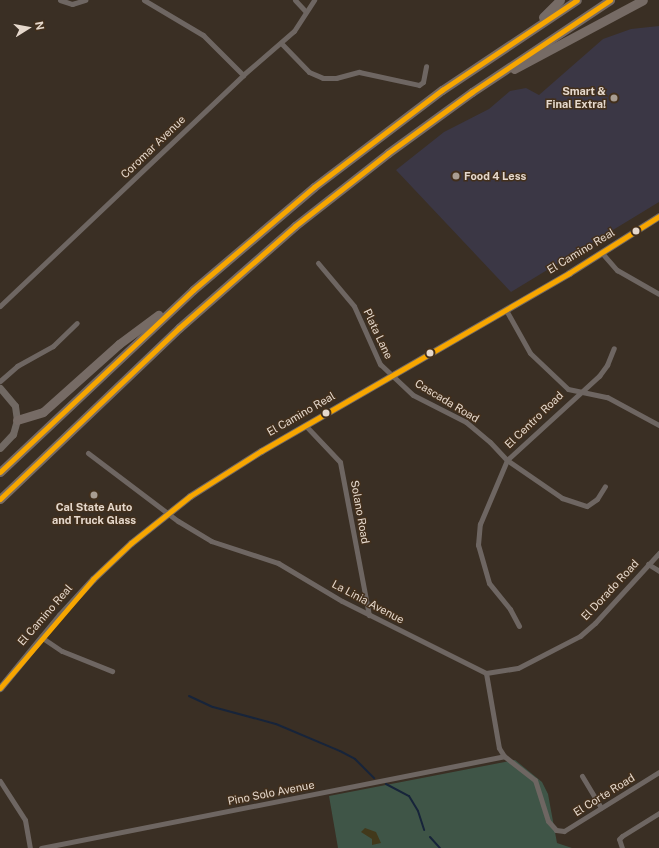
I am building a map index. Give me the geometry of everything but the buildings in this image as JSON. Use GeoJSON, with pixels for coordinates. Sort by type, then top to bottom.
{"type":"FeatureCollection","features":[{"type":"Feature","properties":{"kind":"highway"},"geometry":{"type":"LineString","coordinates":[[530,30],[560,0]]}},
{"type":"Feature","properties":{"kind":"highway"},"geometry":{"type":"LineString","coordinates":[[17,420],[43,412],[119,344],[193,290],[366,147],[530,30],[577,0]]}},
{"type":"Feature","properties":{"kind":"highway"},"geometry":{"type":"LineString","coordinates":[[0,499],[173,334],[266,251],[388,153],[472,92],[610,0]]}},
{"type":"Feature","properties":{"kind":"highway"},"geometry":{"type":"LineString","coordinates":[[472,92],[643,0]]}},
{"type":"Feature","properties":{"kind":"highway"},"geometry":{"type":"LineString","coordinates":[[0,472],[193,290]]}},
{"type":"Feature","properties":{"kind":"main road","name":"El Camino Real"},"geometry":{"type":"LineString","coordinates":[[0,688],[41,637],[103,569],[168,512],[225,473],[305,425],[506,310],[602,253],[659,216]]}},
{"type":"Feature","properties":{"kind":"main road"},"geometry":{"type":"LineString","coordinates":[[0,388],[15,406],[17,420],[13,434],[0,448]]}},
{"type":"Feature","properties":{"kind":"street"},"geometry":{"type":"LineString","coordinates":[[60,0],[72,4],[86,0]]}},
{"type":"Feature","properties":{"kind":"street"},"geometry":{"type":"LineString","coordinates":[[144,0],[171,18],[203,35],[243,75]]}},
{"type":"Feature","properties":{"kind":"street"},"geometry":{"type":"LineString","coordinates":[[295,0],[306,12]]}},
{"type":"Feature","properties":{"kind":"street","name":"Coromar Avenue"},"geometry":{"type":"LineString","coordinates":[[0,306],[243,75],[298,27],[314,0]]}},
{"type":"Feature","properties":{"kind":"street"},"geometry":{"type":"LineString","coordinates":[[281,43],[309,72],[323,78],[336,78],[359,72],[419,84],[423,82],[426,66]]}},
{"type":"Feature","properties":{"kind":"street"},"geometry":{"type":"LineString","coordinates":[[602,253],[617,270],[659,294]]}},
{"type":"Feature","properties":{"kind":"street","name":"Plata Lane"},"geometry":{"type":"LineString","coordinates":[[318,263],[354,306],[376,358],[391,376]]}},
{"type":"Feature","properties":{"kind":"street"},"geometry":{"type":"LineString","coordinates":[[506,310],[530,353],[568,389],[608,397],[659,425]]}},
{"type":"Feature","properties":{"kind":"street"},"geometry":{"type":"LineString","coordinates":[[0,381],[17,366],[53,346],[77,323]]}},
{"type":"Feature","properties":{"kind":"street","name":"El Centro Road"},"geometry":{"type":"LineString","coordinates":[[519,626],[510,609],[489,583],[477,538],[480,524],[507,460],[608,365],[614,348]]}},
{"type":"Feature","properties":{"kind":"street","name":"Cascada Road"},"geometry":{"type":"LineString","coordinates":[[391,376],[413,395],[466,422],[480,432],[507,460],[554,493],[579,506],[593,503],[605,486]]}},
{"type":"Feature","properties":{"kind":"street","name":"Solano Road"},"geometry":{"type":"LineString","coordinates":[[305,425],[340,462],[369,615]]}},
{"type":"Feature","properties":{"kind":"street","name":"La Linia Avenue"},"geometry":{"type":"LineString","coordinates":[[88,453],[168,512],[211,541],[278,563],[369,615],[486,673]]}},
{"type":"Feature","properties":{"kind":"street","name":"El Dorado Road"},"geometry":{"type":"LineString","coordinates":[[486,673],[495,674],[518,668],[580,636],[595,623],[659,553]]}},
{"type":"Feature","properties":{"kind":"street"},"geometry":{"type":"LineString","coordinates":[[648,564],[659,571]]}},
{"type":"Feature","properties":{"kind":"street"},"geometry":{"type":"LineString","coordinates":[[41,637],[62,651],[112,671]]}},
{"type":"Feature","properties":{"kind":"street"},"geometry":{"type":"LineString","coordinates":[[486,673],[496,739],[504,756]]}},
{"type":"Feature","properties":{"kind":"street","name":"El Corte Road"},"geometry":{"type":"LineString","coordinates":[[504,756],[535,780],[548,821],[559,831],[564,831],[659,772]]}},
{"type":"Feature","properties":{"kind":"street","name":"Pino Solo Avenue"},"geometry":{"type":"LineString","coordinates":[[41,848],[504,756]]}},
{"type":"Feature","properties":{"kind":"street"},"geometry":{"type":"LineString","coordinates":[[582,776],[601,808]]}},
{"type":"Feature","properties":{"kind":"street"},"geometry":{"type":"LineString","coordinates":[[0,781],[18,805],[25,820],[30,848]]}},
{"type":"Feature","properties":{"kind":"street"},"geometry":{"type":"LineString","coordinates":[[622,848],[619,839],[622,836],[659,813]]}},
{"type":"Feature","properties":{"kind":"shaded area"},"geometry":{"type":"Polygon","coordinates":[[[659,26],[659,202],[511,292],[396,170],[444,132],[489,109],[510,91],[526,88],[539,95],[603,39],[631,29],[659,26]]]}},
{"type":"Feature","properties":{"kind":"green space"},"geometry":{"type":"Polygon","coordinates":[[[515,760],[542,782],[548,794],[557,843],[572,848],[338,848],[329,796],[515,760]]]}},
{"type":"Feature","properties":{"kind":"sand"},"geometry":{"type":"Polygon","coordinates":[[[365,828],[376,832],[381,843],[372,845],[372,839],[361,832],[365,828]]]}},
{"type":"Feature","properties":{"kind":"waterway"},"geometry":{"type":"LineString","coordinates":[[189,696],[213,707],[276,724],[340,751],[355,759],[374,778]]}},
{"type":"Feature","properties":{"kind":"waterway"},"geometry":{"type":"LineString","coordinates":[[386,784],[409,796],[418,811],[424,830]]}},
{"type":"Feature","properties":{"kind":"waterway"},"geometry":{"type":"LineString","coordinates":[[430,837],[440,848]]}},
{"type":"Feature","properties":{"kind":"transit line"},"geometry":{"type":"LineString","coordinates":[[0,472],[193,290],[314,187],[442,90],[577,0]]}},
{"type":"Feature","properties":{"kind":"transit line"},"geometry":{"type":"LineString","coordinates":[[0,499],[179,328],[295,226],[388,153],[472,92],[610,0]]}},
{"type":"Feature","properties":{"kind":"transit line"},"geometry":{"type":"LineString","coordinates":[[0,688],[93,579],[131,543],[190,496],[261,451],[569,273],[659,216]]}},
{"type":"Feature","properties":{"kind":"place","name":"Smart & Final Extra!"},"geometry":{"type":"Point","coordinates":[614,98]}},
{"type":"Feature","properties":{"kind":"place","name":"Food 4 Less"},"geometry":{"type":"Point","coordinates":[456,176]}},
{"type":"Feature","properties":{"kind":"place","name":"Cal State Auto and Truck Glass"},"geometry":{"type":"Point","coordinates":[94,495]}}]}
